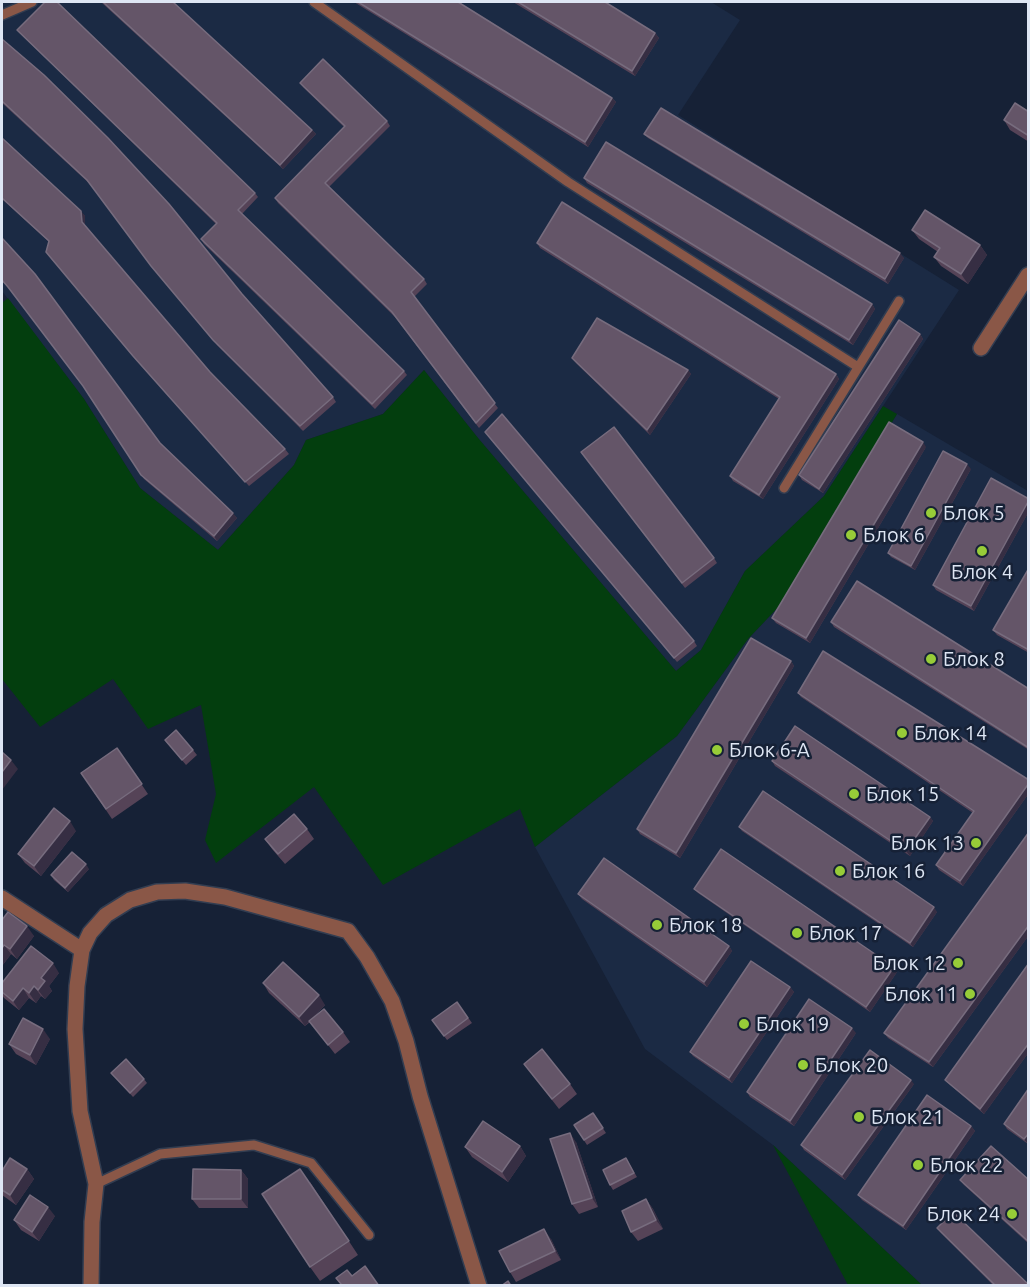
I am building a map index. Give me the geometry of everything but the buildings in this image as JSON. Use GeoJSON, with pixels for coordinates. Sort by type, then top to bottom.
{"type":"FeatureCollection","features":[{"type":"Feature","properties":{"kind":"street"},"geometry":{"type":"LineString","coordinates":[[981,348],[1029,274]]}},
{"type":"Feature","properties":{"kind":"street"},"geometry":{"type":"LineString","coordinates":[[91,1286],[92,1222],[96,1184],[80,1111],[77,1052],[77,986],[82,950],[90,933],[106,915],[130,900],[158,892],[185,891],[225,897],[348,931],[367,957],[392,1000],[479,1286]]}},
{"type":"Feature","properties":{"kind":"street"},"geometry":{"type":"LineString","coordinates":[[2,898],[82,950]]}},
{"type":"Feature","properties":{"kind":"lane"},"geometry":{"type":"LineString","coordinates":[[2,15],[32,2]]}},
{"type":"Feature","properties":{"kind":"lane"},"geometry":{"type":"LineString","coordinates":[[314,2],[568,182],[858,367]]}},
{"type":"Feature","properties":{"kind":"lane"},"geometry":{"type":"LineString","coordinates":[[784,488],[899,301]]}},
{"type":"Feature","properties":{"kind":"lane"},"geometry":{"type":"LineString","coordinates":[[96,1184],[160,1154],[254,1145],[311,1163],[369,1235]]}},
{"type":"Feature","properties":{"kind":"shaded area"},"geometry":{"type":"Polygon","coordinates":[[[2,2],[711,2],[740,20],[678,115],[959,290],[824,496],[745,571],[701,650],[676,671],[478,438],[424,370],[383,414],[306,440],[294,465],[218,550],[140,488],[84,399],[2,291],[2,2]]]}},
{"type":"Feature","properties":{"kind":"shaded area"},"geometry":{"type":"Polygon","coordinates":[[[897,414],[1028,491],[1028,1285],[922,1285],[773,1145],[645,1049],[535,847],[677,736],[748,639],[784,601],[897,414]]]}},
{"type":"Feature","properties":{"kind":"green space"},"geometry":{"type":"Polygon","coordinates":[[[8,298],[84,399],[140,488],[218,550],[294,465],[306,440],[383,414],[424,370],[478,438],[676,671],[701,650],[745,571],[824,496],[883,406],[897,414],[784,601],[748,639],[677,736],[535,847],[520,809],[383,885],[314,787],[216,863],[205,840],[216,794],[201,705],[148,729],[113,679],[40,727],[2,679],[2,303],[8,298]]]}},
{"type":"Feature","properties":{"kind":"green space"},"geometry":{"type":"Polygon","coordinates":[[[773,1145],[922,1285],[848,1285],[773,1145]]]}},
{"type":"Feature","properties":{"kind":"place","name":"Блок 5"},"geometry":{"type":"Point","coordinates":[931,513]}},
{"type":"Feature","properties":{"kind":"place","name":"Блок 6"},"geometry":{"type":"Point","coordinates":[851,535]}},
{"type":"Feature","properties":{"kind":"place","name":"Блок 4"},"geometry":{"type":"Point","coordinates":[982,551]}},
{"type":"Feature","properties":{"kind":"place","name":"Блок 8"},"geometry":{"type":"Point","coordinates":[931,659]}},
{"type":"Feature","properties":{"kind":"place","name":"Блок 14"},"geometry":{"type":"Point","coordinates":[902,733]}},
{"type":"Feature","properties":{"kind":"place","name":"Блок 6-А"},"geometry":{"type":"Point","coordinates":[717,750]}},
{"type":"Feature","properties":{"kind":"place","name":"Блок 15"},"geometry":{"type":"Point","coordinates":[854,794]}},
{"type":"Feature","properties":{"kind":"place","name":"Блок 13"},"geometry":{"type":"Point","coordinates":[976,843]}},
{"type":"Feature","properties":{"kind":"place","name":"Блок 16"},"geometry":{"type":"Point","coordinates":[840,871]}},
{"type":"Feature","properties":{"kind":"place","name":"Блок 18"},"geometry":{"type":"Point","coordinates":[657,925]}},
{"type":"Feature","properties":{"kind":"place","name":"Блок 17"},"geometry":{"type":"Point","coordinates":[797,933]}},
{"type":"Feature","properties":{"kind":"place","name":"Блок 12"},"geometry":{"type":"Point","coordinates":[958,963]}},
{"type":"Feature","properties":{"kind":"place","name":"Блок 11"},"geometry":{"type":"Point","coordinates":[970,994]}},
{"type":"Feature","properties":{"kind":"place","name":"Блок 19"},"geometry":{"type":"Point","coordinates":[744,1024]}},
{"type":"Feature","properties":{"kind":"place","name":"Блок 20"},"geometry":{"type":"Point","coordinates":[803,1065]}},
{"type":"Feature","properties":{"kind":"place","name":"Блок 21"},"geometry":{"type":"Point","coordinates":[859,1117]}},
{"type":"Feature","properties":{"kind":"place","name":"Блок 22"},"geometry":{"type":"Point","coordinates":[918,1165]}},
{"type":"Feature","properties":{"kind":"place","name":"Блок 24"},"geometry":{"type":"Point","coordinates":[1012,1214]}}]}
